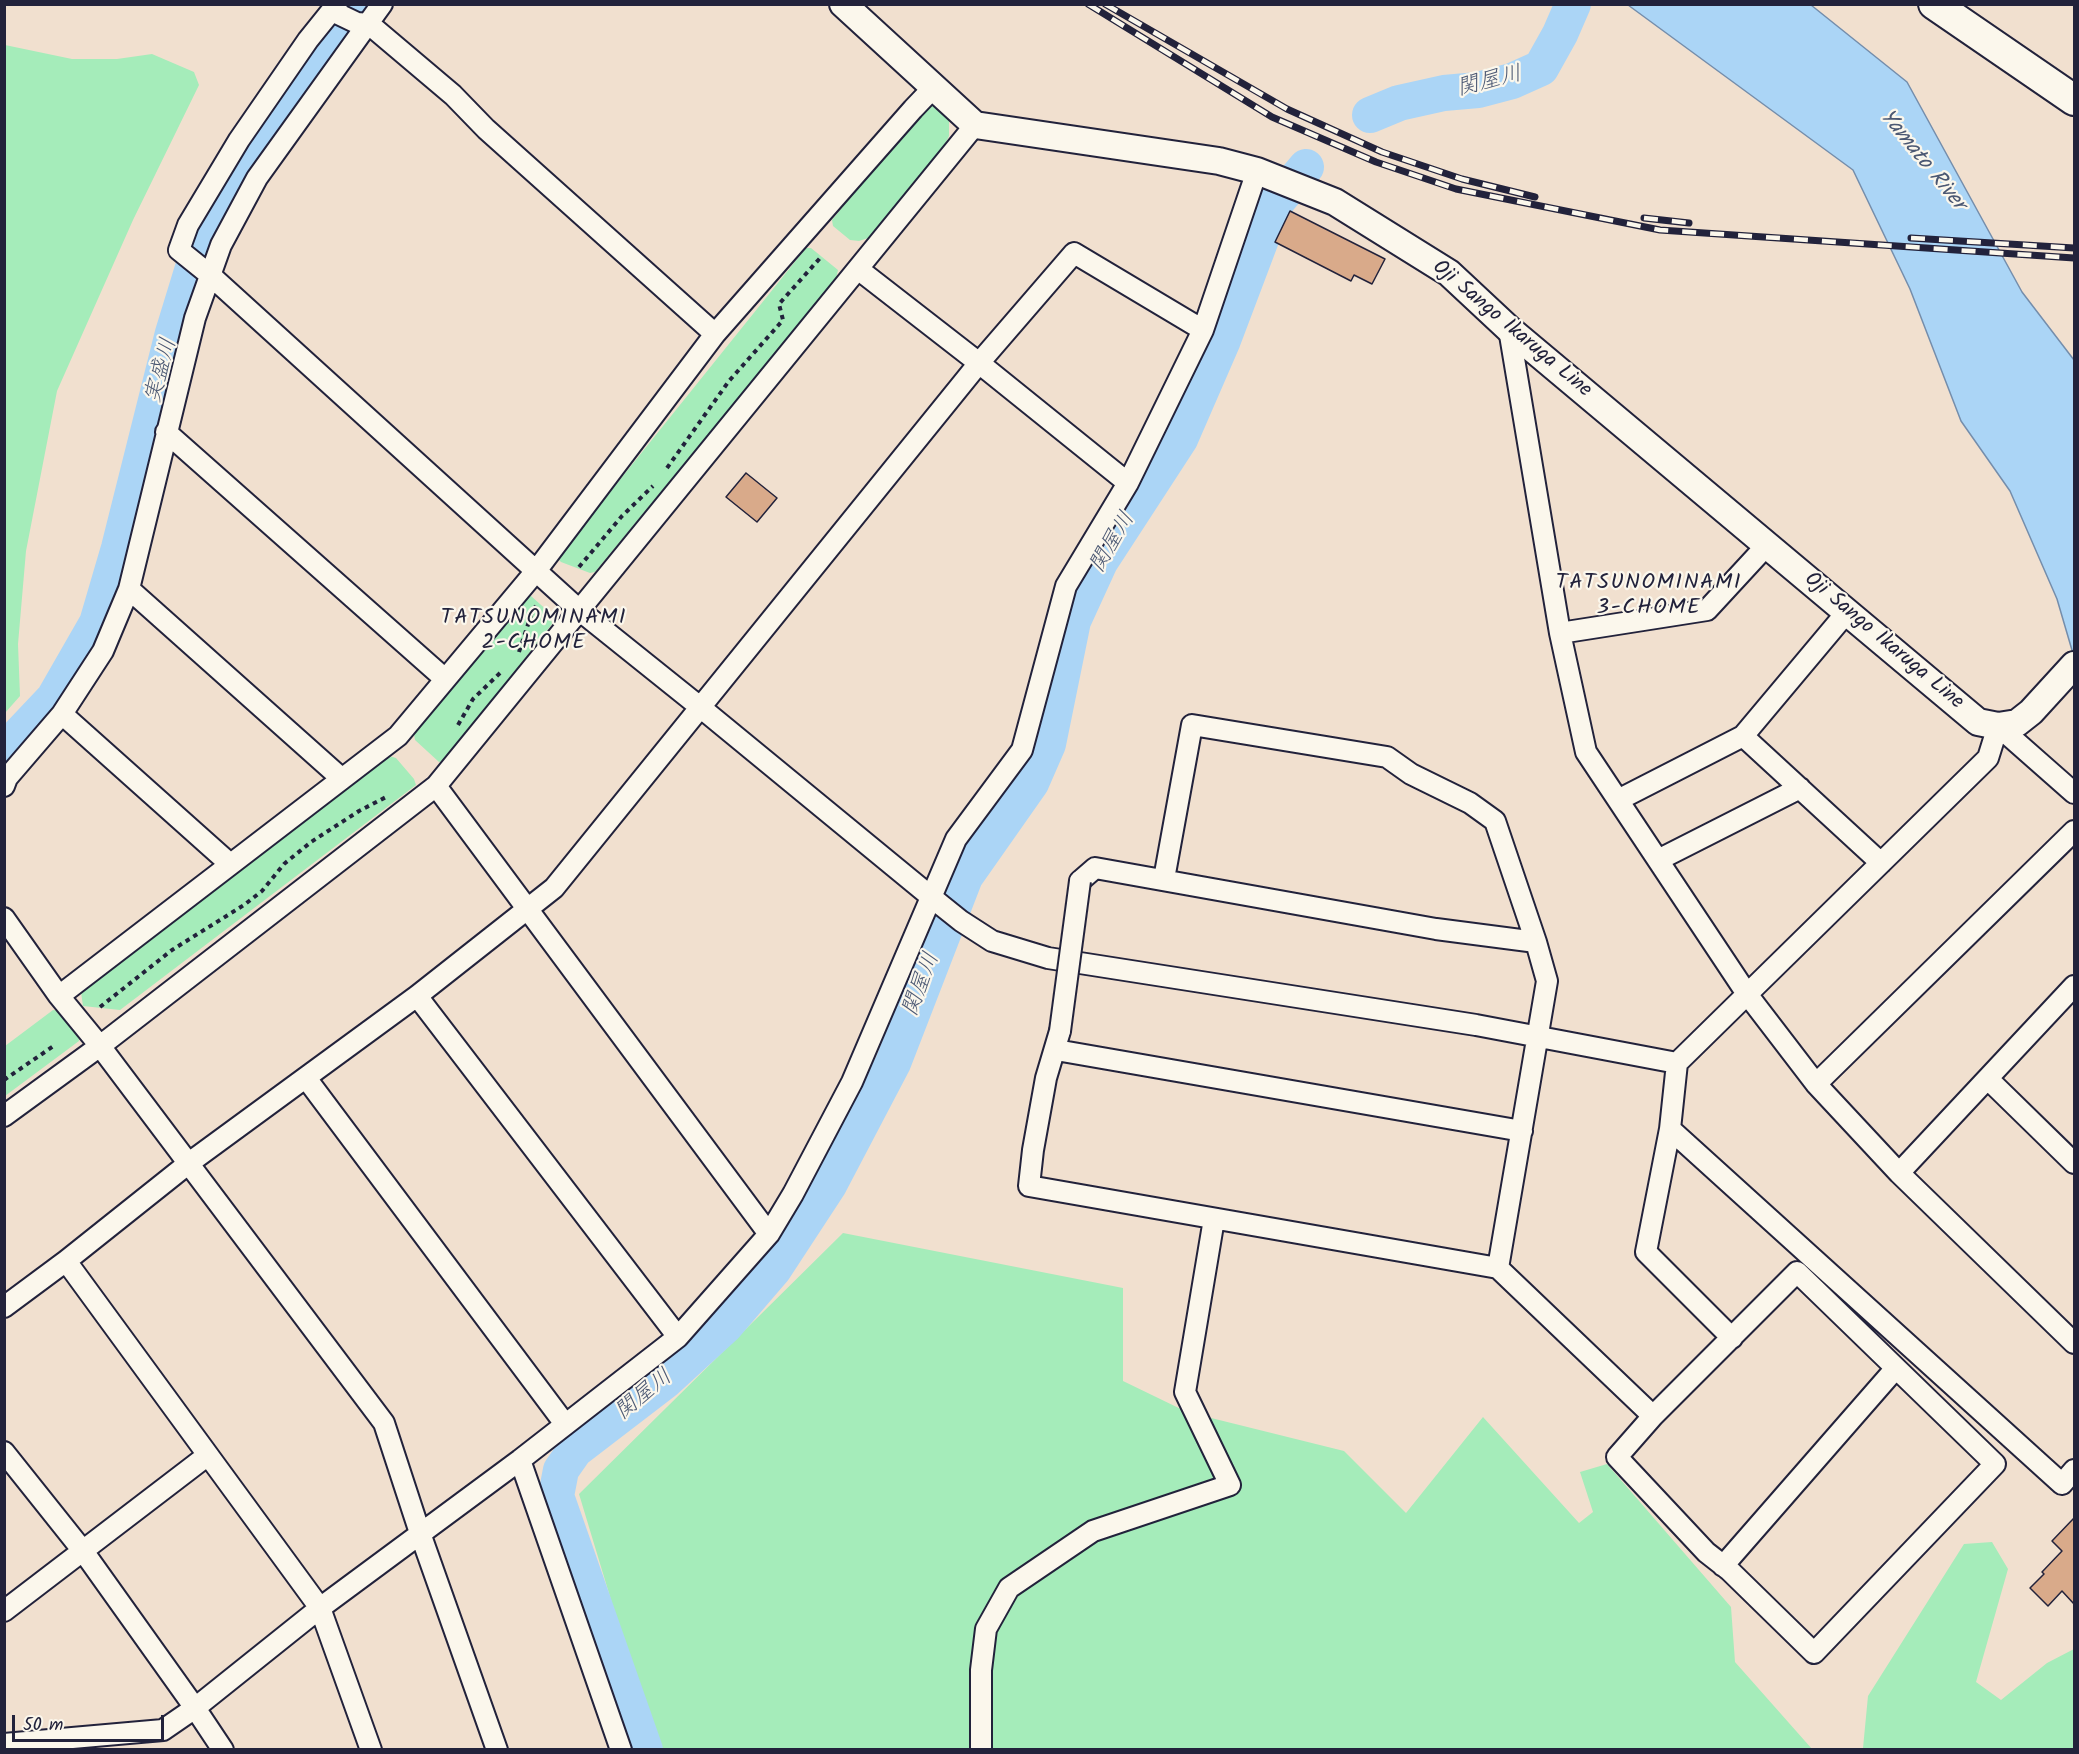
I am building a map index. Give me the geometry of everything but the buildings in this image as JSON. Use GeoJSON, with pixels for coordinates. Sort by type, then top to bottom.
{"type":"FeatureCollection","features":[{"type":"Feature","properties":{"kind":"highway"},"geometry":{"type":"LineString","coordinates":[[1934,4],[2074,100]]}},
{"type":"Feature","properties":{"kind":"main road"},"geometry":{"type":"LineString","coordinates":[[843,4],[975,125]]}},
{"type":"Feature","properties":{"kind":"main road","name":"Oji Sango Ikaruga Line"},"geometry":{"type":"LineString","coordinates":[[975,125],[1219,161],[1278,179],[1335,202],[1449,273],[1509,329],[1978,722],[1998,726]]}},
{"type":"Feature","properties":{"kind":"main road"},"geometry":{"type":"LineString","coordinates":[[1998,726],[2017,723],[2031,712],[2074,665]]}},
{"type":"Feature","properties":{"kind":"street"},"geometry":{"type":"LineString","coordinates":[[4,786],[7,778],[62,714],[103,651],[129,589],[205,272],[257,178],[363,23],[382,4]]}},
{"type":"Feature","properties":{"kind":"street"},"geometry":{"type":"LineString","coordinates":[[716,334],[486,129],[453,95],[363,23],[335,8],[308,40],[239,140],[188,225],[179,250],[579,610],[961,921],[992,941],[1048,958],[1537,1036],[1677,1063]]}},
{"type":"Feature","properties":{"kind":"street"},"geometry":{"type":"LineString","coordinates":[[59,996],[398,736],[536,571],[716,334],[934,87]]}},
{"type":"Feature","properties":{"kind":"street"},"geometry":{"type":"LineString","coordinates":[[4,1116],[100,1046],[436,786],[975,125]]}},
{"type":"Feature","properties":{"kind":"street"},"geometry":{"type":"LineString","coordinates":[[4,1744],[163,1730],[195,1708],[320,1608],[520,1461],[678,1337],[769,1234],[793,1194],[852,1082],[937,901],[956,839],[1022,750],[1066,586],[1128,483],[1278,179]]}},
{"type":"Feature","properties":{"kind":"street"},"geometry":{"type":"LineString","coordinates":[[4,1306],[66,1261],[189,1163],[417,996],[554,888],[980,363],[1074,253],[1203,330]]}},
{"type":"Feature","properties":{"kind":"street"},"geometry":{"type":"LineString","coordinates":[[858,268],[1128,483]]}},
{"type":"Feature","properties":{"kind":"street"},"geometry":{"type":"LineString","coordinates":[[1509,329],[1560,633],[1586,752],[1747,994],[1816,1084],[1899,1173],[2074,1343]]}},
{"type":"Feature","properties":{"kind":"street"},"geometry":{"type":"LineString","coordinates":[[166,432],[445,679]]}},
{"type":"Feature","properties":{"kind":"street"},"geometry":{"type":"LineString","coordinates":[[1560,633],[1707,610],[1767,545]]}},
{"type":"Feature","properties":{"kind":"street"},"geometry":{"type":"LineString","coordinates":[[129,589],[341,778]]}},
{"type":"Feature","properties":{"kind":"street"},"geometry":{"type":"LineString","coordinates":[[1618,800],[1743,736],[1847,612]]}},
{"type":"Feature","properties":{"kind":"street"},"geometry":{"type":"LineString","coordinates":[[62,714],[230,864]]}},
{"type":"Feature","properties":{"kind":"street"},"geometry":{"type":"LineString","coordinates":[[1164,879],[1192,725],[1387,757],[1411,774],[1470,803],[1495,821],[1547,981],[1498,1268]]}},
{"type":"Feature","properties":{"kind":"street"},"geometry":{"type":"LineString","coordinates":[[1731,1338],[1646,1252],[1670,1129],[1677,1063],[1988,758],[1998,726],[2074,792]]}},
{"type":"Feature","properties":{"kind":"street"},"geometry":{"type":"LineString","coordinates":[[1743,736],[1881,863]]}},
{"type":"Feature","properties":{"kind":"street"},"geometry":{"type":"LineString","coordinates":[[436,786],[769,1234]]}},
{"type":"Feature","properties":{"kind":"street"},"geometry":{"type":"LineString","coordinates":[[1658,860],[1800,788]]}},
{"type":"Feature","properties":{"kind":"street"},"geometry":{"type":"LineString","coordinates":[[1816,1084],[2074,831]]}},
{"type":"Feature","properties":{"kind":"street"},"geometry":{"type":"LineString","coordinates":[[1536,942],[1436,929],[1095,868],[1080,882],[1058,1040],[1046,1078],[1029,1186],[1498,1268],[1653,1416]]}},
{"type":"Feature","properties":{"kind":"street"},"geometry":{"type":"LineString","coordinates":[[4,918],[59,996],[100,1046],[384,1423],[420,1533],[497,1749]]}},
{"type":"Feature","properties":{"kind":"street"},"geometry":{"type":"LineString","coordinates":[[1899,1173],[2074,986]]}},
{"type":"Feature","properties":{"kind":"street"},"geometry":{"type":"LineString","coordinates":[[417,996],[678,1337]]}},
{"type":"Feature","properties":{"kind":"street"},"geometry":{"type":"LineString","coordinates":[[1058,1040],[1522,1131]]}},
{"type":"Feature","properties":{"kind":"street"},"geometry":{"type":"LineString","coordinates":[[306,1078],[565,1424]]}},
{"type":"Feature","properties":{"kind":"street"},"geometry":{"type":"LineString","coordinates":[[1988,1079],[2074,1162]]}},
{"type":"Feature","properties":{"kind":"street"},"geometry":{"type":"LineString","coordinates":[[1670,1129],[2062,1484],[2074,1470]]}},
{"type":"Feature","properties":{"kind":"street"},"geometry":{"type":"LineString","coordinates":[[981,1749],[981,1670],[986,1629],[1009,1588],[1093,1531],[1230,1485],[1185,1392],[1214,1219]]}},
{"type":"Feature","properties":{"kind":"street"},"geometry":{"type":"LineString","coordinates":[[66,1261],[320,1608],[371,1749]]}},
{"type":"Feature","properties":{"kind":"street"},"geometry":{"type":"LineString","coordinates":[[1797,1272],[1896,1368],[1995,1464],[1814,1653],[1724,1566],[1706,1552],[1617,1457],[1653,1416],[1797,1272]]}},
{"type":"Feature","properties":{"kind":"street"},"geometry":{"type":"LineString","coordinates":[[1724,1566],[1896,1368]]}},
{"type":"Feature","properties":{"kind":"street"},"geometry":{"type":"LineString","coordinates":[[4,1452],[82,1551],[223,1749]]}},
{"type":"Feature","properties":{"kind":"street"},"geometry":{"type":"LineString","coordinates":[[4,1611],[208,1455]]}},
{"type":"Feature","properties":{"kind":"street"},"geometry":{"type":"LineString","coordinates":[[520,1461],[621,1749]]}},
{"type":"Feature","properties":{"kind":"path"},"geometry":{"type":"LineString","coordinates":[[664,473],[729,381],[783,320],[779,304],[821,257]]}},
{"type":"Feature","properties":{"kind":"path"},"geometry":{"type":"LineString","coordinates":[[579,567],[622,516],[659,479]]}},
{"type":"Feature","properties":{"kind":"path"},"geometry":{"type":"LineString","coordinates":[[514,660],[537,604]]}},
{"type":"Feature","properties":{"kind":"path"},"geometry":{"type":"LineString","coordinates":[[454,734],[473,699],[502,672]]}},
{"type":"Feature","properties":{"kind":"path"},"geometry":{"type":"LineString","coordinates":[[100,1007],[172,950],[244,905],[262,891],[284,864],[311,842],[358,811],[391,794]]}},
{"type":"Feature","properties":{"kind":"path"},"geometry":{"type":"LineString","coordinates":[[4,1080],[55,1045]]}},
{"type":"Feature","properties":{"kind":"green space"},"geometry":{"type":"Polygon","coordinates":[[[5,45],[72,59],[117,59],[152,54],[194,72],[199,85],[133,220],[57,391],[26,551],[18,644],[20,696],[5,713],[5,45]]]}},
{"type":"Feature","properties":{"kind":"green space"},"geometry":{"type":"Polygon","coordinates":[[[930,99],[946,114],[949,120],[949,136],[944,146],[868,238],[859,241],[850,240],[833,226],[832,220],[930,99]]]}},
{"type":"Feature","properties":{"kind":"green space"},"geometry":{"type":"Polygon","coordinates":[[[806,248],[811,248],[838,270],[836,279],[595,572],[590,573],[561,562],[557,558],[806,248]]]}},
{"type":"Feature","properties":{"kind":"green space"},"geometry":{"type":"Polygon","coordinates":[[[531,596],[550,613],[552,624],[444,761],[439,762],[415,740],[414,734],[522,599],[531,596]]]}},
{"type":"Feature","properties":{"kind":"green space"},"geometry":{"type":"Polygon","coordinates":[[[389,756],[396,758],[414,779],[416,785],[120,1010],[83,1006],[81,992],[83,985],[389,756]]]}},
{"type":"Feature","properties":{"kind":"green space"},"geometry":{"type":"Polygon","coordinates":[[[53,1010],[61,1011],[78,1033],[79,1041],[5,1096],[5,1046],[53,1010]]]}},
{"type":"Feature","properties":{"kind":"green space"},"geometry":{"type":"Polygon","coordinates":[[[843,1233],[1123,1288],[1123,1381],[1187,1412],[1344,1451],[1406,1513],[1483,1417],[1579,1523],[1593,1512],[1580,1472],[1607,1464],[1731,1607],[1735,1662],[1812,1749],[656,1749],[579,1494],[843,1233]]]}},
{"type":"Feature","properties":{"kind":"green space"},"geometry":{"type":"Polygon","coordinates":[[[1992,1542],[2008,1569],[1976,1682],[2001,1700],[2047,1663],[2074,1649],[2074,1749],[1861,1749],[1863,1748],[1868,1696],[1964,1544],[1992,1542]]]}},
{"type":"Feature","properties":{"kind":"water","name":"Yamato River"},"geometry":{"type":"Polygon","coordinates":[[[1628,5],[1811,5],[1907,82],[2022,292],[2074,360],[2074,657],[2057,599],[2010,491],[1961,421],[1910,289],[1853,170],[1628,5]]]}},
{"type":"Feature","properties":{"kind":"waterway","name":"実盛川"},"geometry":{"type":"LineString","coordinates":[[4,751],[54,698],[97,623],[119,548],[173,333],[200,245],[282,113],[358,4]]}},
{"type":"Feature","properties":{"kind":"waterway","name":"関屋川"},"geometry":{"type":"LineString","coordinates":[[1370,115],[1399,103],[1444,93],[1478,90],[1512,81],[1541,68],[1573,4]]}},
{"type":"Feature","properties":{"kind":"waterway","name":"関屋川"},"geometry":{"type":"LineString","coordinates":[[645,1750],[556,1496],[561,1470],[575,1450],[665,1381],[725,1326],[774,1269],[829,1185],[893,1063],[965,877],[1031,783],[1048,744],[1073,621],[1100,562],[1180,439],[1223,340],[1274,205],[1306,167]]}},
{"type":"Feature","properties":{"kind":"railway"},"geometry":{"type":"LineString","coordinates":[[1088,4],[1272,117],[1376,162],[1456,189],[1660,230],[2074,258]]}},
{"type":"Feature","properties":{"kind":"railway"},"geometry":{"type":"LineString","coordinates":[[1105,4],[1287,109],[1382,152],[1462,179],[1535,197]]}},
{"type":"Feature","properties":{"kind":"railway"},"geometry":{"type":"LineString","coordinates":[[1644,218],[1689,223]]}},
{"type":"Feature","properties":{"kind":"railway"},"geometry":{"type":"LineString","coordinates":[[1911,238],[2074,248]]}},
{"type":"Feature","properties":{"kind":"district","name":"TATSUNOMINAMI 3-CHOME"},"geometry":{"type":"Point","coordinates":[1649,596]}},
{"type":"Feature","properties":{"kind":"district","name":"TATSUNOMINAMI 2-CHOME"},"geometry":{"type":"Point","coordinates":[534,632]}}]}
